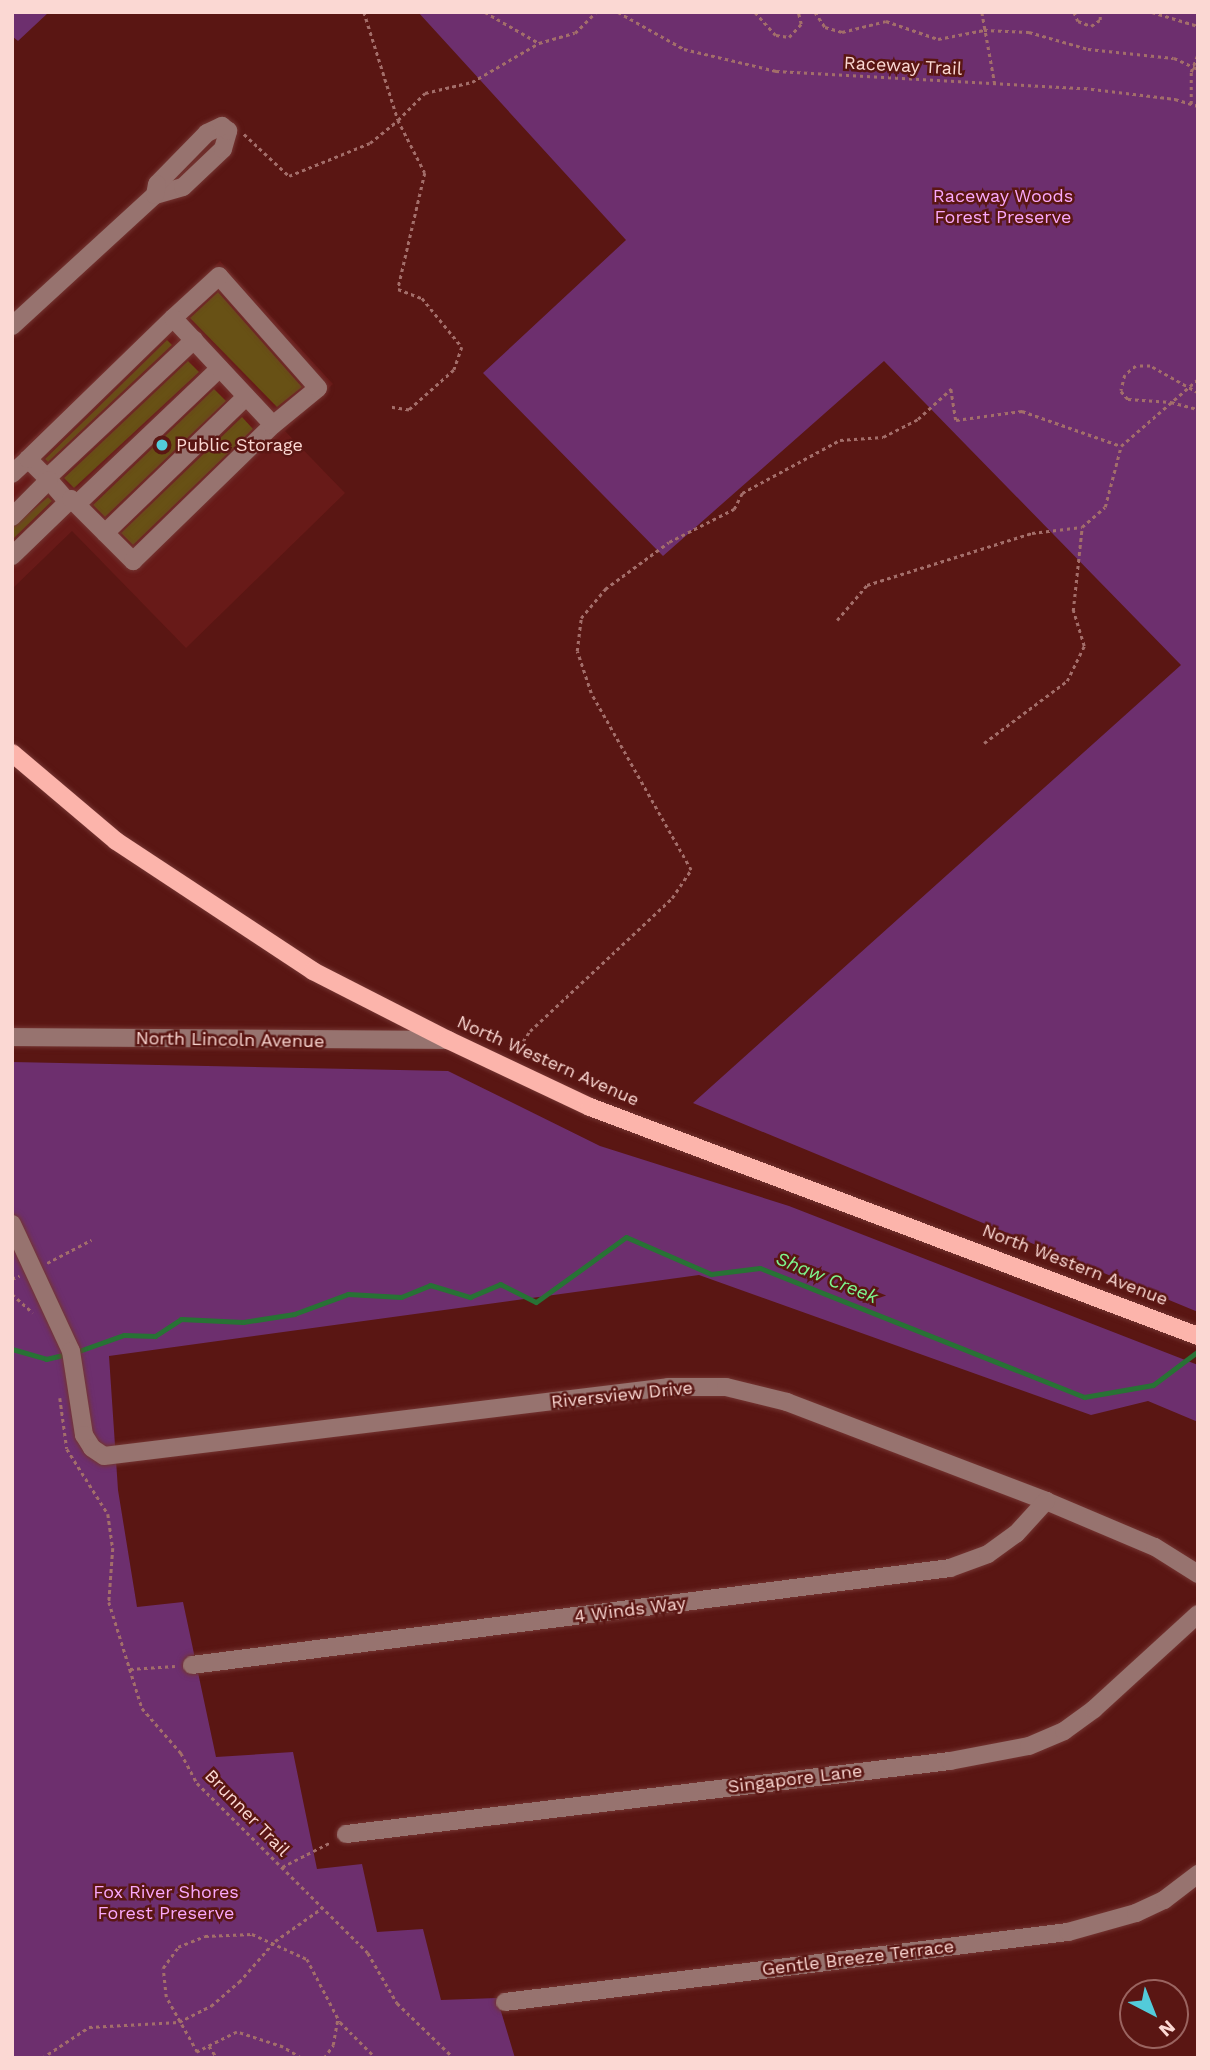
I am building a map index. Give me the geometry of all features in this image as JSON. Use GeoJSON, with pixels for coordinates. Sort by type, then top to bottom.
{"type":"FeatureCollection","features":[{"type":"Feature","properties":{"kind":"main road","name":"North Western Avenue"},"geometry":{"type":"LineString","coordinates":[[12,753],[116,841],[313,971],[448,1040],[590,1107],[1198,1336]]}},
{"type":"Feature","properties":{"kind":"street"},"geometry":{"type":"LineString","coordinates":[[12,326],[155,195],[157,184],[207,133],[222,126],[228,140]]}},
{"type":"Feature","properties":{"kind":"street"},"geometry":{"type":"LineString","coordinates":[[12,474],[219,276],[318,388],[280,424],[272,425],[132,561],[29,459]]}},
{"type":"Feature","properties":{"kind":"street"},"geometry":{"type":"LineString","coordinates":[[173,318],[272,425]]}},
{"type":"Feature","properties":{"kind":"street"},"geometry":{"type":"LineString","coordinates":[[12,517],[48,479],[194,340]]}},
{"type":"Feature","properties":{"kind":"street"},"geometry":{"type":"LineString","coordinates":[[12,556],[220,368]]}},
{"type":"Feature","properties":{"kind":"street"},"geometry":{"type":"LineString","coordinates":[[105,533],[246,397]]}},
{"type":"Feature","properties":{"kind":"street","name":"North Lincoln Avenue"},"geometry":{"type":"LineString","coordinates":[[12,1037],[448,1040]]}},
{"type":"Feature","properties":{"kind":"street"},"geometry":{"type":"LineString","coordinates":[[12,1224],[34,1269]]}},
{"type":"Feature","properties":{"kind":"street","name":"Riversview Drive"},"geometry":{"type":"LineString","coordinates":[[34,1269],[67,1339],[75,1366],[84,1434],[98,1453],[111,1457],[668,1387],[726,1387],[786,1402],[1046,1502],[1155,1547],[1198,1574]]}},
{"type":"Feature","properties":{"kind":"street","name":"4 Winds Way"},"geometry":{"type":"LineString","coordinates":[[192,1665],[950,1568],[988,1554],[1016,1534],[1046,1502]]}},
{"type":"Feature","properties":{"kind":"street","name":"Singapore Lane"},"geometry":{"type":"LineString","coordinates":[[346,1834],[937,1762],[1030,1746],[1064,1731],[1094,1709],[1198,1614]]}},
{"type":"Feature","properties":{"kind":"street","name":"Gentle Breeze Terrace"},"geometry":{"type":"LineString","coordinates":[[505,2002],[1068,1932],[1136,1913],[1164,1900],[1198,1874]]}},
{"type":"Feature","properties":{"kind":"path"},"geometry":{"type":"LineString","coordinates":[[365,12],[398,120],[425,173],[398,289],[422,298],[461,347],[454,370],[409,410],[391,407]]}},
{"type":"Feature","properties":{"kind":"path"},"geometry":{"type":"LineString","coordinates":[[485,12],[539,43]]}},
{"type":"Feature","properties":{"kind":"path"},"geometry":{"type":"LineString","coordinates":[[228,140],[247,133],[289,176],[370,143],[425,93],[472,82],[539,43],[575,33],[596,12]]}},
{"type":"Feature","properties":{"kind":"path","name":"Raceway Trail"},"geometry":{"type":"LineString","coordinates":[[618,12],[684,49],[776,71],[1084,88],[1198,106]]}},
{"type":"Feature","properties":{"kind":"path"},"geometry":{"type":"LineString","coordinates":[[755,12],[776,35],[789,37],[801,24],[798,12]]}},
{"type":"Feature","properties":{"kind":"path"},"geometry":{"type":"LineString","coordinates":[[815,12],[825,27],[842,32],[886,20],[938,39],[984,30],[1029,32],[1088,49],[1174,58],[1198,69]]}},
{"type":"Feature","properties":{"kind":"path"},"geometry":{"type":"LineString","coordinates":[[840,12],[854,12]]}},
{"type":"Feature","properties":{"kind":"path"},"geometry":{"type":"LineString","coordinates":[[982,12],[995,84]]}},
{"type":"Feature","properties":{"kind":"path"},"geometry":{"type":"LineString","coordinates":[[1074,12],[1085,26],[1096,24],[1101,12]]}},
{"type":"Feature","properties":{"kind":"path"},"geometry":{"type":"LineString","coordinates":[[1152,12],[1198,26]]}},
{"type":"Feature","properties":{"kind":"path"},"geometry":{"type":"LineString","coordinates":[[1191,104],[1193,66],[1198,54]]}},
{"type":"Feature","properties":{"kind":"path"},"geometry":{"type":"LineString","coordinates":[[1198,393],[1150,366],[1136,366],[1125,375],[1121,391],[1128,400],[1171,402],[1198,409]]}},
{"type":"Feature","properties":{"kind":"path"},"geometry":{"type":"LineString","coordinates":[[837,620],[867,585],[1032,533],[1082,527],[1105,507],[1121,446],[1198,379]]}},
{"type":"Feature","properties":{"kind":"path"},"geometry":{"type":"LineString","coordinates":[[513,1055],[530,1031],[673,898],[691,870],[591,693],[577,651],[581,618],[605,589],[669,541],[734,509],[742,493],[840,440],[883,437],[918,419],[951,389],[956,420],[1022,411],[1121,446]]}},
{"type":"Feature","properties":{"kind":"path"},"geometry":{"type":"LineString","coordinates":[[984,743],[1067,681],[1084,646],[1073,611],[1082,527]]}},
{"type":"Feature","properties":{"kind":"path"},"geometry":{"type":"LineString","coordinates":[[34,1269],[91,1240]]}},
{"type":"Feature","properties":{"kind":"path"},"geometry":{"type":"LineString","coordinates":[[12,1294],[36,1317]]}},
{"type":"Feature","properties":{"kind":"path","name":"Brunner Trail"},"geometry":{"type":"LineString","coordinates":[[78,1464],[108,1514],[113,1548],[109,1602],[142,1708],[181,1753],[197,1783],[368,1954],[397,2003],[454,2058]]}},
{"type":"Feature","properties":{"kind":"path"},"geometry":{"type":"LineString","coordinates":[[130,1669],[192,1665]]}},
{"type":"Feature","properties":{"kind":"path"},"geometry":{"type":"LineString","coordinates":[[282,1867],[346,1834]]}},
{"type":"Feature","properties":{"kind":"path"},"geometry":{"type":"LineString","coordinates":[[42,2058],[89,2027],[182,2020],[211,2006],[239,1982],[275,1941],[322,1908]]}},
{"type":"Feature","properties":{"kind":"path"},"geometry":{"type":"LineString","coordinates":[[196,2058],[197,2052],[182,2020],[166,1997],[163,1969],[178,1947],[205,1936],[252,1934],[275,1941],[307,1959],[338,2018],[376,2058]]}},
{"type":"Feature","properties":{"kind":"path"},"geometry":{"type":"LineString","coordinates":[[324,2058],[334,2045],[338,2018]]}},
{"type":"Feature","properties":{"kind":"path"},"geometry":{"type":"LineString","coordinates":[[197,2052],[237,2032],[283,2046],[302,2058]]}},
{"type":"Feature","properties":{"kind":"path"},"geometry":{"type":"LineString","coordinates":[[209,2046],[217,2058]]}},
{"type":"Feature","properties":{"kind":"shaded area","name":"Public Storage"},"geometry":{"type":"Polygon","coordinates":[[[220,261],[333,384],[285,431],[345,493],[186,648],[72,531],[12,589],[12,458],[220,261]]]}},
{"type":"Feature","properties":{"kind":"green space"},"geometry":{"type":"Polygon","coordinates":[[[12,12],[49,12],[18,41],[12,36],[12,12]]]}},
{"type":"Feature","properties":{"kind":"green space","name":"Raceway Woods Forest Preserve"},"geometry":{"type":"Polygon","coordinates":[[[418,12],[1198,12],[1198,1312],[693,1103],[1181,665],[884,361],[663,556],[483,373],[626,240],[418,12]]]}},
{"type":"Feature","properties":{"kind":"green space","name":"Fox River Shores Forest Preserve"},"geometry":{"type":"Polygon","coordinates":[[[12,1062],[448,1071],[600,1146],[789,1206],[1198,1365],[1198,1422],[1148,1401],[1091,1415],[699,1275],[109,1356],[118,1490],[137,1607],[183,1602],[216,1757],[293,1752],[317,1869],[362,1864],[377,1932],[423,1929],[441,2000],[497,1998],[515,2058],[12,2058],[12,1062]]]}},
{"type":"Feature","properties":{"kind":"building"},"geometry":{"type":"Polygon","coordinates":[[[218,292],[302,387],[277,407],[190,318],[218,292]]]}},
{"type":"Feature","properties":{"kind":"building"},"geometry":{"type":"Polygon","coordinates":[[[167,340],[172,345],[48,462],[45,459],[167,340]]]}},
{"type":"Feature","properties":{"kind":"building"},"geometry":{"type":"Polygon","coordinates":[[[188,361],[199,372],[74,488],[64,478],[188,361]]]}},
{"type":"Feature","properties":{"kind":"building"},"geometry":{"type":"Polygon","coordinates":[[[214,389],[226,401],[105,517],[93,505],[214,389]]]}},
{"type":"Feature","properties":{"kind":"building"},"geometry":{"type":"Polygon","coordinates":[[[242,417],[253,429],[133,545],[121,533],[242,417]]]}},
{"type":"Feature","properties":{"kind":"building"},"geometry":{"type":"Polygon","coordinates":[[[48,497],[52,501],[12,540],[12,528],[48,497]]]}},
{"type":"Feature","properties":{"kind":"waterway","name":"Shaw Creek"},"geometry":{"type":"LineString","coordinates":[[76,1352],[124,1335],[155,1336],[181,1319],[243,1322],[294,1314],[348,1294],[401,1297],[430,1285],[470,1297],[500,1284],[536,1302],[626,1237],[711,1274],[760,1268],[1084,1397],[1153,1385],[1197,1352]]}},
{"type":"Feature","properties":{"kind":"waterway","name":"Shaw Creek"},"geometry":{"type":"LineString","coordinates":[[12,1349],[46,1359],[67,1354]]}},
{"type":"Feature","properties":{"kind":"place","name":"Public Storage"},"geometry":{"type":"Point","coordinates":[162,445]}}]}
